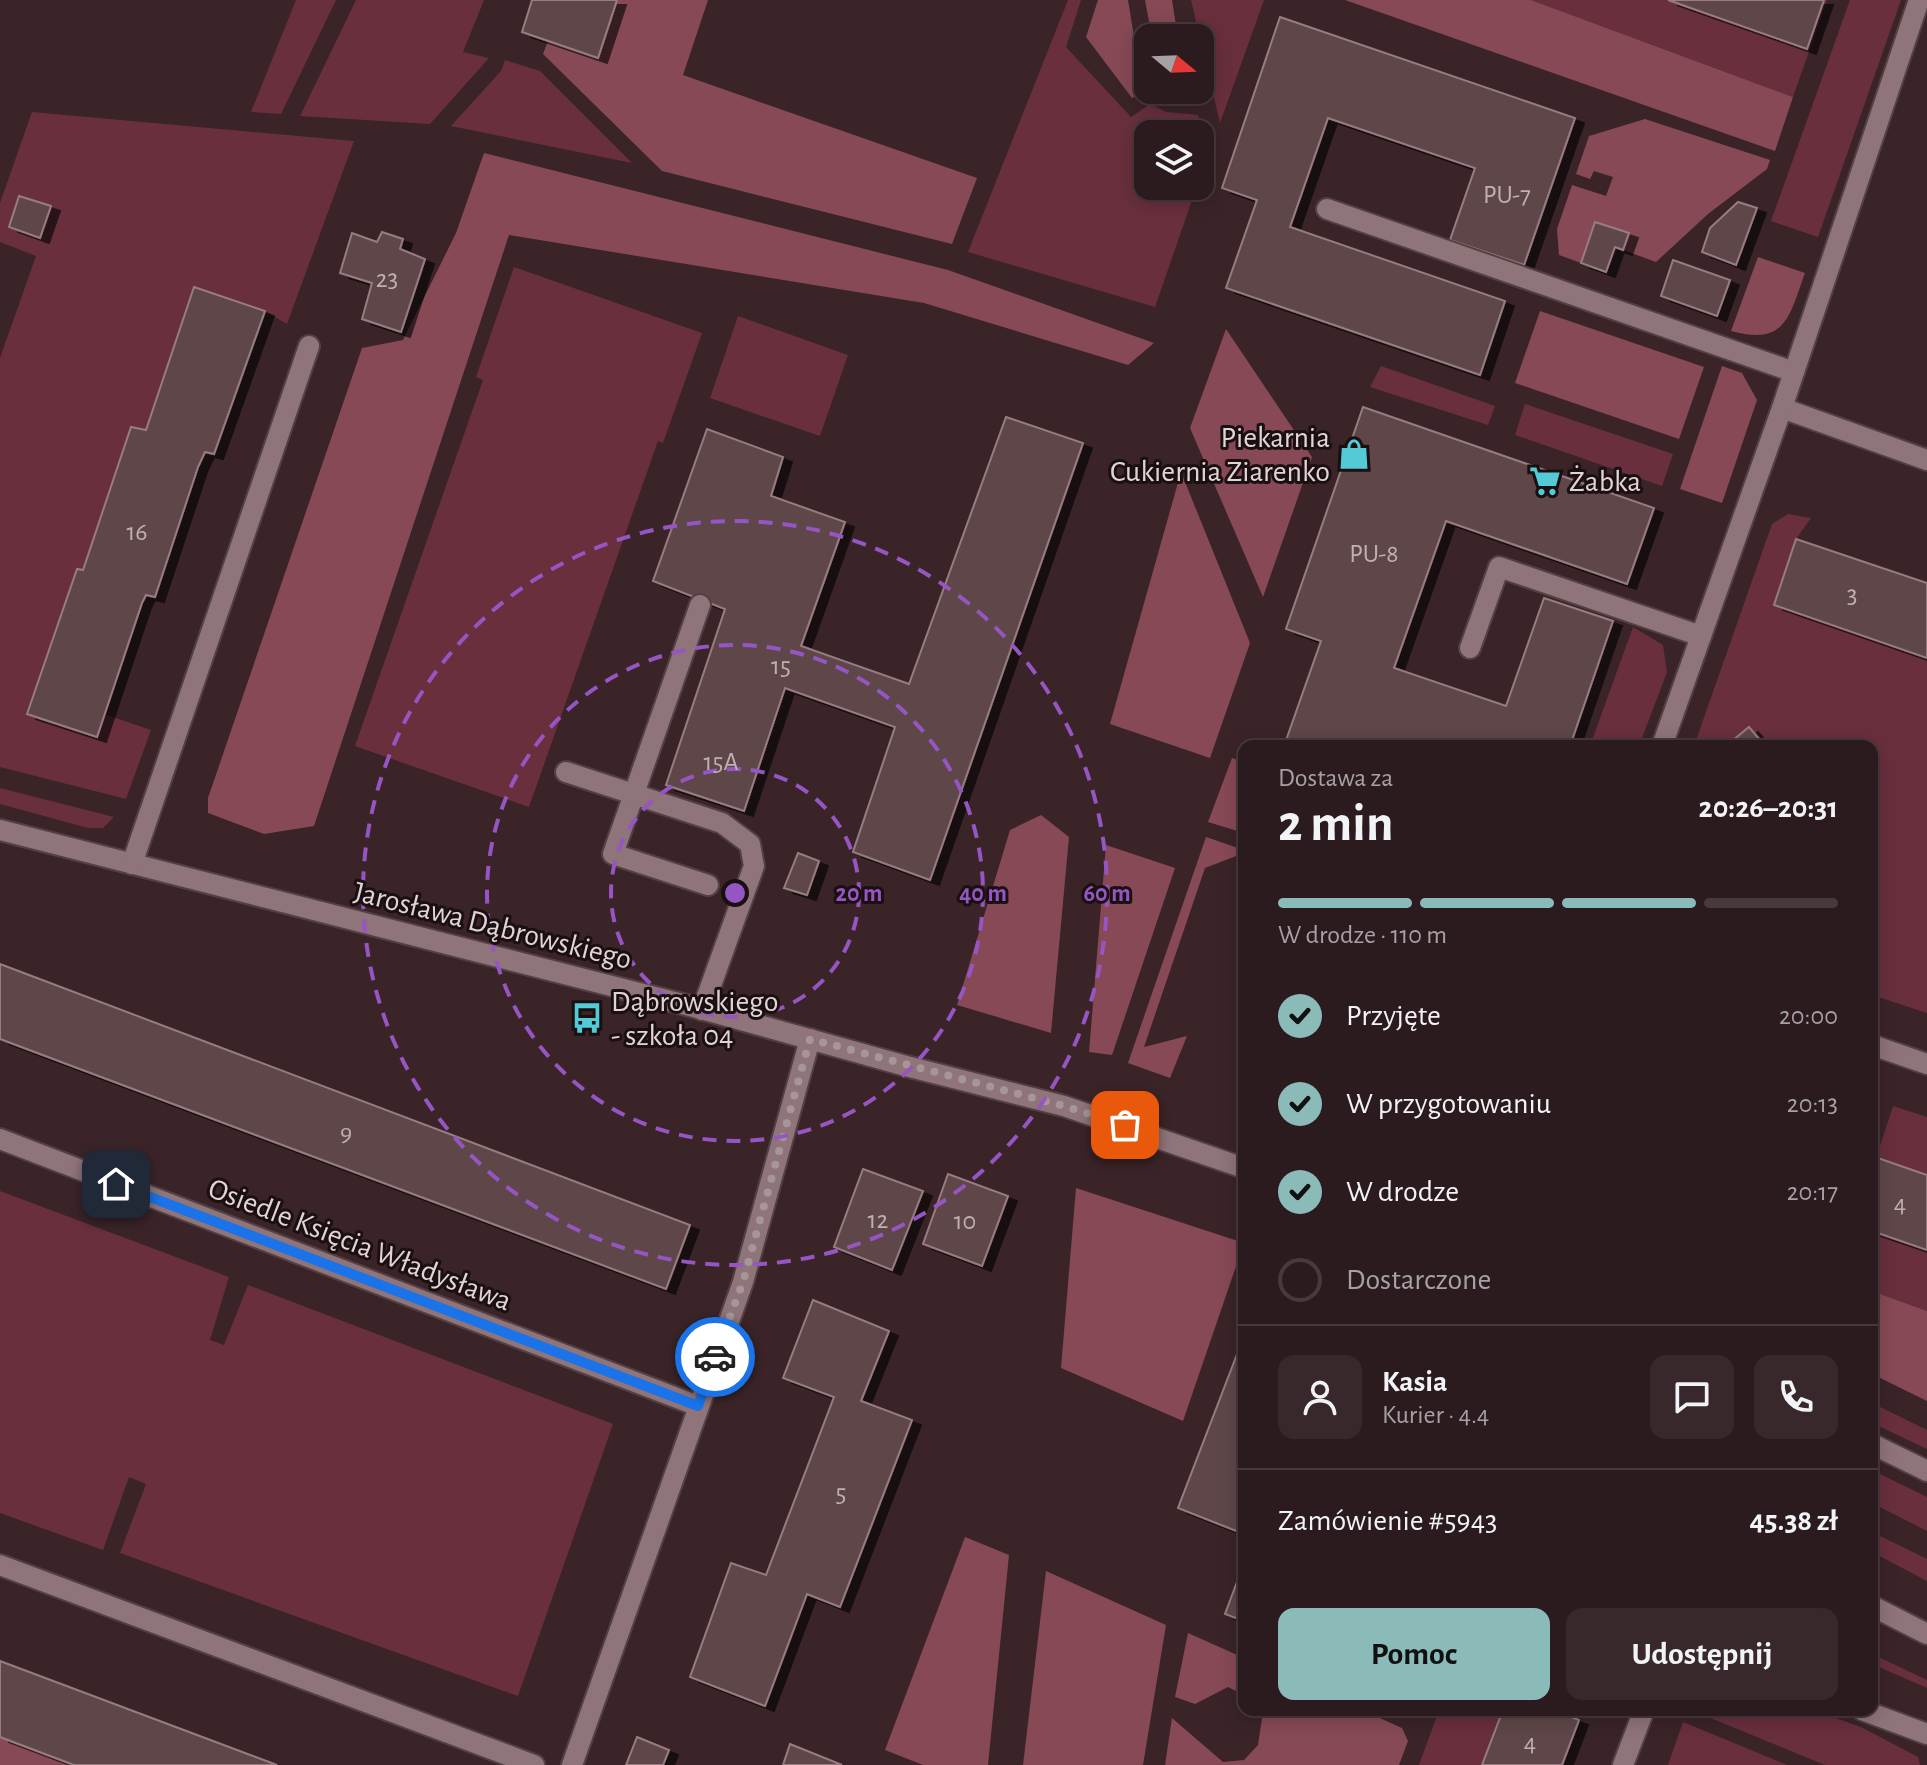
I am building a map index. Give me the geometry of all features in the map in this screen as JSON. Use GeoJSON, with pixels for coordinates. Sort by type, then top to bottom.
{"type":"FeatureCollection","features":[{"type":"Feature","properties":{"kind":"street"},"geometry":{"type":"LineString","coordinates":[[1664,740],[1782,408],[1919,0]]}},
{"type":"Feature","properties":{"kind":"street"},"geometry":{"type":"LineString","coordinates":[[1327,209],[1794,372]]}},
{"type":"Feature","properties":{"kind":"street"},"geometry":{"type":"LineString","coordinates":[[132,864],[309,346]]}},
{"type":"Feature","properties":{"kind":"street"},"geometry":{"type":"LineString","coordinates":[[1782,408],[1927,460]]}},
{"type":"Feature","properties":{"kind":"street"},"geometry":{"type":"LineString","coordinates":[[1470,648],[1499,567],[1701,636]]}},
{"type":"Feature","properties":{"kind":"street"},"geometry":{"type":"LineString","coordinates":[[700,605],[613,854],[708,885]]}},
{"type":"Feature","properties":{"kind":"street"},"geometry":{"type":"LineString","coordinates":[[566,772],[722,823],[750,844],[754,866],[702,1010]]}},
{"type":"Feature","properties":{"kind":"street","name":"Jarosława Dąbrowskiego"},"geometry":{"type":"LineString","coordinates":[[0,830],[1064,1106],[1238,1166]]}},
{"type":"Feature","properties":{"kind":"street"},"geometry":{"type":"LineString","coordinates":[[572,1765],[743,1282],[810,1039]]}},
{"type":"Feature","properties":{"kind":"street"},"geometry":{"type":"LineString","coordinates":[[1878,1047],[1927,1064]]}},
{"type":"Feature","properties":{"kind":"street","name":"Osiedle Księcia Władysława"},"geometry":{"type":"LineString","coordinates":[[0,1139],[698,1406]]}},
{"type":"Feature","properties":{"kind":"street"},"geometry":{"type":"LineString","coordinates":[[1878,1447],[1927,1471]]}},
{"type":"Feature","properties":{"kind":"street"},"geometry":{"type":"LineString","coordinates":[[0,1565],[534,1765]]}},
{"type":"Feature","properties":{"kind":"street"},"geometry":{"type":"LineString","coordinates":[[1878,1609],[1927,1634]]}},
{"type":"Feature","properties":{"kind":"street"},"geometry":{"type":"LineString","coordinates":[[1623,1765],[1642,1716]]}},
{"type":"Feature","properties":{"kind":"street"},"geometry":{"type":"LineString","coordinates":[[1878,1716],[1927,1734]]}},
{"type":"Feature","properties":{"kind":"shaded area"},"geometry":{"type":"Polygon","coordinates":[[[296,0],[336,0],[281,114],[251,112],[296,0]]]}},
{"type":"Feature","properties":{"kind":"shaded area"},"geometry":{"type":"Polygon","coordinates":[[[356,0],[484,0],[463,52],[489,58],[430,124],[300,116],[356,0]]]}},
{"type":"Feature","properties":{"kind":"shaded area"},"geometry":{"type":"Polygon","coordinates":[[[617,0],[708,0],[683,75],[977,178],[952,244],[662,171],[543,54],[548,41],[598,57],[617,0]]]}},
{"type":"Feature","properties":{"kind":"shaded area"},"geometry":{"type":"Polygon","coordinates":[[[1068,0],[1081,0],[1066,47],[1131,117],[1150,104],[1166,112],[1198,115],[1199,120],[1134,120],[1134,200],[1192,200],[1155,307],[968,252],[1068,0]]]}},
{"type":"Feature","properties":{"kind":"shaded area"},"geometry":{"type":"Polygon","coordinates":[[[1098,0],[1128,0],[1134,37],[1134,97],[1132,98],[1086,37],[1098,0]]]}},
{"type":"Feature","properties":{"kind":"shaded area"},"geometry":{"type":"Polygon","coordinates":[[[1145,0],[1172,0],[1176,24],[1149,24],[1145,0]]]}},
{"type":"Feature","properties":{"kind":"shaded area"},"geometry":{"type":"Polygon","coordinates":[[[1191,0],[1264,0],[1220,123],[1214,98],[1214,24],[1197,24],[1191,0]]]}},
{"type":"Feature","properties":{"kind":"shaded area"},"geometry":{"type":"Polygon","coordinates":[[[1345,0],[1531,0],[1793,97],[1775,151],[1345,0]]]}},
{"type":"Feature","properties":{"kind":"shaded area"},"geometry":{"type":"Polygon","coordinates":[[[1531,0],[1827,0],[1793,97],[1531,0]]]}},
{"type":"Feature","properties":{"kind":"shaded area"},"geometry":{"type":"Polygon","coordinates":[[[1850,0],[1901,0],[1818,237],[1771,221],[1850,0]]]}},
{"type":"Feature","properties":{"kind":"shaded area"},"geometry":{"type":"Polygon","coordinates":[[[505,60],[540,71],[632,163],[451,126],[501,71],[505,60]]]}},
{"type":"Feature","properties":{"kind":"shaded area"},"geometry":{"type":"Polygon","coordinates":[[[32,112],[354,141],[287,324],[265,311],[194,288],[146,430],[131,427],[83,570],[76,569],[27,714],[96,737],[104,714],[151,730],[126,799],[0,767],[0,358],[36,256],[0,242],[0,203],[32,112]]]}},
{"type":"Feature","properties":{"kind":"shaded area"},"geometry":{"type":"Polygon","coordinates":[[[1645,119],[1770,160],[1767,169],[1708,214],[1656,262],[1623,250],[1628,233],[1596,222],[1581,263],[1559,255],[1557,229],[1572,185],[1606,196],[1613,177],[1594,171],[1590,179],[1576,174],[1589,136],[1645,119]]]}},
{"type":"Feature","properties":{"kind":"shaded area"},"geometry":{"type":"Polygon","coordinates":[[[484,153],[948,270],[1154,343],[1128,365],[924,303],[509,235],[314,826],[264,834],[208,813],[208,798],[362,348],[403,340],[456,233],[484,153]]]}},
{"type":"Feature","properties":{"kind":"shaded area"},"geometry":{"type":"Polygon","coordinates":[[[1758,257],[1805,273],[1783,324],[1764,334],[1731,331],[1758,257]]]}},
{"type":"Feature","properties":{"kind":"shaded area"},"geometry":{"type":"Polygon","coordinates":[[[514,267],[702,333],[663,443],[658,441],[529,807],[355,746],[483,380],[476,377],[514,267]]]}},
{"type":"Feature","properties":{"kind":"shaded area"},"geometry":{"type":"Polygon","coordinates":[[[1540,311],[1704,367],[1679,439],[1515,383],[1540,311]]]}},
{"type":"Feature","properties":{"kind":"shaded area"},"geometry":{"type":"Polygon","coordinates":[[[738,316],[848,355],[820,436],[710,398],[738,316]]]}},
{"type":"Feature","properties":{"kind":"shaded area"},"geometry":{"type":"Polygon","coordinates":[[[1226,329],[1312,457],[1263,597],[1190,428],[1226,329]]]}},
{"type":"Feature","properties":{"kind":"shaded area"},"geometry":{"type":"Polygon","coordinates":[[[1381,366],[1495,406],[1488,425],[1370,387],[1381,366]]]}},
{"type":"Feature","properties":{"kind":"shaded area"},"geometry":{"type":"Polygon","coordinates":[[[1722,366],[1742,373],[1757,400],[1722,503],[1680,489],[1722,366]]]}},
{"type":"Feature","properties":{"kind":"shaded area"},"geometry":{"type":"Polygon","coordinates":[[[1525,404],[1673,454],[1662,486],[1515,435],[1525,404]]]}},
{"type":"Feature","properties":{"kind":"shaded area"},"geometry":{"type":"Polygon","coordinates":[[[1181,472],[1250,643],[1210,758],[1110,724],[1181,472]]]}},
{"type":"Feature","properties":{"kind":"shaded area"},"geometry":{"type":"Polygon","coordinates":[[[1788,514],[1811,518],[1796,539],[1774,605],[1927,658],[1927,1013],[1878,997],[1878,740],[1696,740],[1772,524],[1788,514]]]}},
{"type":"Feature","properties":{"kind":"shaded area"},"geometry":{"type":"Polygon","coordinates":[[[1633,627],[1663,645],[1667,672],[1641,740],[1592,740],[1633,627]]]}},
{"type":"Feature","properties":{"kind":"shaded area"},"geometry":{"type":"Polygon","coordinates":[[[1232,758],[1238,760],[1238,831],[1208,822],[1232,758]]]}},
{"type":"Feature","properties":{"kind":"shaded area"},"geometry":{"type":"Polygon","coordinates":[[[0,788],[114,817],[103,828],[88,828],[0,804],[0,788]]]}},
{"type":"Feature","properties":{"kind":"shaded area"},"geometry":{"type":"Polygon","coordinates":[[[1041,815],[1069,837],[1051,1033],[957,1005],[1010,830],[1041,815]]]}},
{"type":"Feature","properties":{"kind":"shaded area"},"geometry":{"type":"Polygon","coordinates":[[[1206,837],[1238,848],[1238,855],[1205,868],[1144,1047],[1187,1036],[1170,1078],[1128,1063],[1206,837]]]}},
{"type":"Feature","properties":{"kind":"shaded area"},"geometry":{"type":"Polygon","coordinates":[[[1106,845],[1175,868],[1112,1055],[1089,1052],[1106,845]]]}},
{"type":"Feature","properties":{"kind":"shaded area"},"geometry":{"type":"Polygon","coordinates":[[[1893,1106],[1927,1117],[1927,1175],[1878,1159],[1893,1106]]]}},
{"type":"Feature","properties":{"kind":"shaded area"},"geometry":{"type":"Polygon","coordinates":[[[1076,1188],[1238,1241],[1238,1261],[1183,1421],[1061,1368],[1076,1188]]]}},
{"type":"Feature","properties":{"kind":"shaded area"},"geometry":{"type":"Polygon","coordinates":[[[0,1191],[229,1277],[210,1340],[224,1345],[248,1285],[613,1424],[518,1696],[120,1553],[146,1484],[129,1477],[103,1550],[0,1513],[0,1191]]]}},
{"type":"Feature","properties":{"kind":"shaded area"},"geometry":{"type":"Polygon","coordinates":[[[1878,1233],[1927,1250],[1927,1311],[1878,1293],[1878,1233]]]}},
{"type":"Feature","properties":{"kind":"shaded area"},"geometry":{"type":"Polygon","coordinates":[[[1878,1293],[1927,1311],[1927,1401],[1878,1377],[1878,1293]]]}},
{"type":"Feature","properties":{"kind":"shaded area"},"geometry":{"type":"Polygon","coordinates":[[[1878,1406],[1927,1430],[1927,1449],[1878,1426],[1878,1406]]]}},
{"type":"Feature","properties":{"kind":"shaded area"},"geometry":{"type":"Polygon","coordinates":[[[1878,1473],[1927,1497],[1927,1531],[1878,1506],[1878,1473]]]}},
{"type":"Feature","properties":{"kind":"shaded area"},"geometry":{"type":"Polygon","coordinates":[[[1878,1535],[1927,1559],[1927,1581],[1878,1555],[1878,1535]]]}},
{"type":"Feature","properties":{"kind":"shaded area"},"geometry":{"type":"Polygon","coordinates":[[[965,1537],[1009,1555],[988,1765],[923,1765],[885,1750],[965,1537]]]}},
{"type":"Feature","properties":{"kind":"shaded area"},"geometry":{"type":"Polygon","coordinates":[[[1046,1571],[1166,1625],[1143,1765],[1023,1765],[1046,1571]]]}},
{"type":"Feature","properties":{"kind":"shaded area"},"geometry":{"type":"Polygon","coordinates":[[[1188,1633],[1238,1655],[1238,1692],[1228,1687],[1195,1704],[1175,1697],[1188,1633]]]}},
{"type":"Feature","properties":{"kind":"shaded area"},"geometry":{"type":"Polygon","coordinates":[[[1878,1657],[1927,1680],[1927,1688],[1878,1667],[1878,1657]]]}},
{"type":"Feature","properties":{"kind":"shaded area"},"geometry":{"type":"Polygon","coordinates":[[[1260,1716],[1375,1716],[1402,1728],[1408,1741],[1399,1765],[1165,1765],[1172,1718],[1223,1762],[1244,1760],[1258,1745],[1260,1716]]]}},
{"type":"Feature","properties":{"kind":"shaded area"},"geometry":{"type":"Polygon","coordinates":[[[1437,1716],[1501,1716],[1482,1765],[1419,1765],[1437,1716]]]}},
{"type":"Feature","properties":{"kind":"shaded area"},"geometry":{"type":"Polygon","coordinates":[[[1706,1716],[1830,1716],[1861,1727],[1918,1757],[1920,1765],[1825,1765],[1706,1716]]]}},
{"type":"Feature","properties":{"kind":"shaded area"},"geometry":{"type":"Polygon","coordinates":[[[1683,1722],[1787,1765],[1668,1765],[1683,1722]]]}},
{"type":"Feature","properties":{"kind":"shaded area"},"geometry":{"type":"Polygon","coordinates":[[[0,1737],[74,1765],[0,1765],[0,1737]]]}},
{"type":"Feature","properties":{"kind":"building"},"geometry":{"type":"Polygon","coordinates":[[[532,0],[617,0],[598,58],[522,32],[532,0]]]}},
{"type":"Feature","properties":{"kind":"building"},"geometry":{"type":"Polygon","coordinates":[[[1668,0],[1824,0],[1807,49],[1668,0]]]}},
{"type":"Feature","properties":{"kind":"building"},"geometry":{"type":"Polygon","coordinates":[[[1280,17],[1575,118],[1524,265],[1450,240],[1475,168],[1328,118],[1290,227],[1505,301],[1480,375],[1226,288],[1257,200],[1222,188],[1280,17]]]}},
{"type":"Feature","properties":{"kind":"building"},"geometry":{"type":"Polygon","coordinates":[[[19,196],[51,206],[40,238],[9,227],[19,196]]]}},
{"type":"Feature","properties":{"kind":"building"},"geometry":{"type":"Polygon","coordinates":[[[1738,202],[1757,208],[1736,265],[1702,252],[1710,228],[1738,202]]]}},
{"type":"Feature","properties":{"kind":"building"},"geometry":{"type":"Polygon","coordinates":[[[1595,222],[1629,233],[1623,250],[1615,247],[1606,272],[1581,263],[1595,222]]]}},
{"type":"Feature","properties":{"kind":"building"},"geometry":{"type":"Polygon","coordinates":[[[382,232],[403,239],[400,249],[425,259],[401,332],[362,319],[372,283],[340,273],[352,233],[377,242],[382,232]]]}},
{"type":"Feature","properties":{"kind":"building"},"geometry":{"type":"Polygon","coordinates":[[[1673,260],[1730,280],[1717,316],[1661,296],[1673,260]]]}},
{"type":"Feature","properties":{"kind":"building"},"geometry":{"type":"Polygon","coordinates":[[[194,287],[265,311],[214,454],[205,452],[198,467],[155,597],[146,595],[142,603],[97,737],[27,714],[77,569],[83,570],[131,427],[146,430],[194,287]]]}},
{"type":"Feature","properties":{"kind":"building"},"geometry":{"type":"Polygon","coordinates":[[[1363,407],[1654,508],[1627,584],[1446,521],[1394,668],[1506,706],[1544,598],[1613,621],[1572,740],[1286,740],[1321,641],[1286,629],[1363,407]]]}},
{"type":"Feature","properties":{"kind":"building"},"geometry":{"type":"Polygon","coordinates":[[[1006,417],[1083,443],[930,880],[853,852],[895,727],[785,688],[744,811],[666,785],[725,609],[653,581],[707,429],[783,457],[771,496],[845,522],[801,646],[909,684],[1006,417]]]}},
{"type":"Feature","properties":{"kind":"building"},"geometry":{"type":"Polygon","coordinates":[[[1796,539],[1927,583],[1927,658],[1774,605],[1796,539]]]}},
{"type":"Feature","properties":{"kind":"building"},"geometry":{"type":"Polygon","coordinates":[[[1749,727],[1760,740],[1733,740],[1749,727]]]}},
{"type":"Feature","properties":{"kind":"building"},"geometry":{"type":"Polygon","coordinates":[[[798,853],[819,861],[807,895],[784,888],[798,853]]]}},
{"type":"Feature","properties":{"kind":"building"},"geometry":{"type":"Polygon","coordinates":[[[0,964],[690,1225],[666,1289],[0,1039],[0,964]]]}},
{"type":"Feature","properties":{"kind":"building"},"geometry":{"type":"Polygon","coordinates":[[[1878,1158],[1927,1175],[1927,1250],[1878,1233],[1878,1158]]]}},
{"type":"Feature","properties":{"kind":"building"},"geometry":{"type":"Polygon","coordinates":[[[863,1169],[923,1191],[892,1270],[834,1247],[863,1169]]]}},
{"type":"Feature","properties":{"kind":"building"},"geometry":{"type":"Polygon","coordinates":[[[948,1174],[1008,1196],[982,1266],[923,1244],[948,1174]]]}},
{"type":"Feature","properties":{"kind":"building"},"geometry":{"type":"Polygon","coordinates":[[[813,1300],[889,1331],[861,1401],[912,1420],[840,1607],[807,1594],[765,1706],[690,1677],[731,1563],[766,1575],[834,1397],[783,1378],[813,1300]]]}},
{"type":"Feature","properties":{"kind":"building"},"geometry":{"type":"Polygon","coordinates":[[[1238,1352],[1238,1532],[1178,1508],[1238,1352]]]}},
{"type":"Feature","properties":{"kind":"building"},"geometry":{"type":"Polygon","coordinates":[[[1238,1579],[1238,1619],[1225,1614],[1238,1579]]]}},
{"type":"Feature","properties":{"kind":"building"},"geometry":{"type":"Polygon","coordinates":[[[0,1661],[277,1765],[74,1765],[0,1737],[0,1661]]]}},
{"type":"Feature","properties":{"kind":"building"},"geometry":{"type":"Polygon","coordinates":[[[1501,1716],[1569,1716],[1579,1720],[1562,1765],[1482,1765],[1501,1716]]]}},
{"type":"Feature","properties":{"kind":"building"},"geometry":{"type":"Polygon","coordinates":[[[637,1737],[669,1750],[663,1765],[626,1765],[637,1737]]]}},
{"type":"Feature","properties":{"kind":"building"},"geometry":{"type":"Polygon","coordinates":[[[790,1744],[842,1765],[783,1765],[790,1744]]]}},
{"type":"Feature","properties":{"kind":"way so far"},"geometry":{"type":"LineString","coordinates":[[715,1357],[743,1282],[810,1039],[1125,1125]]}},
{"type":"Feature","properties":{"kind":"place","name":"Piekarnia Cukiernia Ziarenko"},"geometry":{"type":"Point","coordinates":[1354,454]}},
{"type":"Feature","properties":{"kind":"place","name":"Żabka"},"geometry":{"type":"Point","coordinates":[1545,481]}},
{"type":"Feature","properties":{"kind":"place","name":"Dąbrowskiego - szkoła 04"},"geometry":{"type":"Point","coordinates":[587,1018]}},
{"type":"Feature","properties":{"kind":"route"},"geometry":{"type":"LineString","coordinates":[[116,1184],[698,1406],[715,1357]]}}]}
